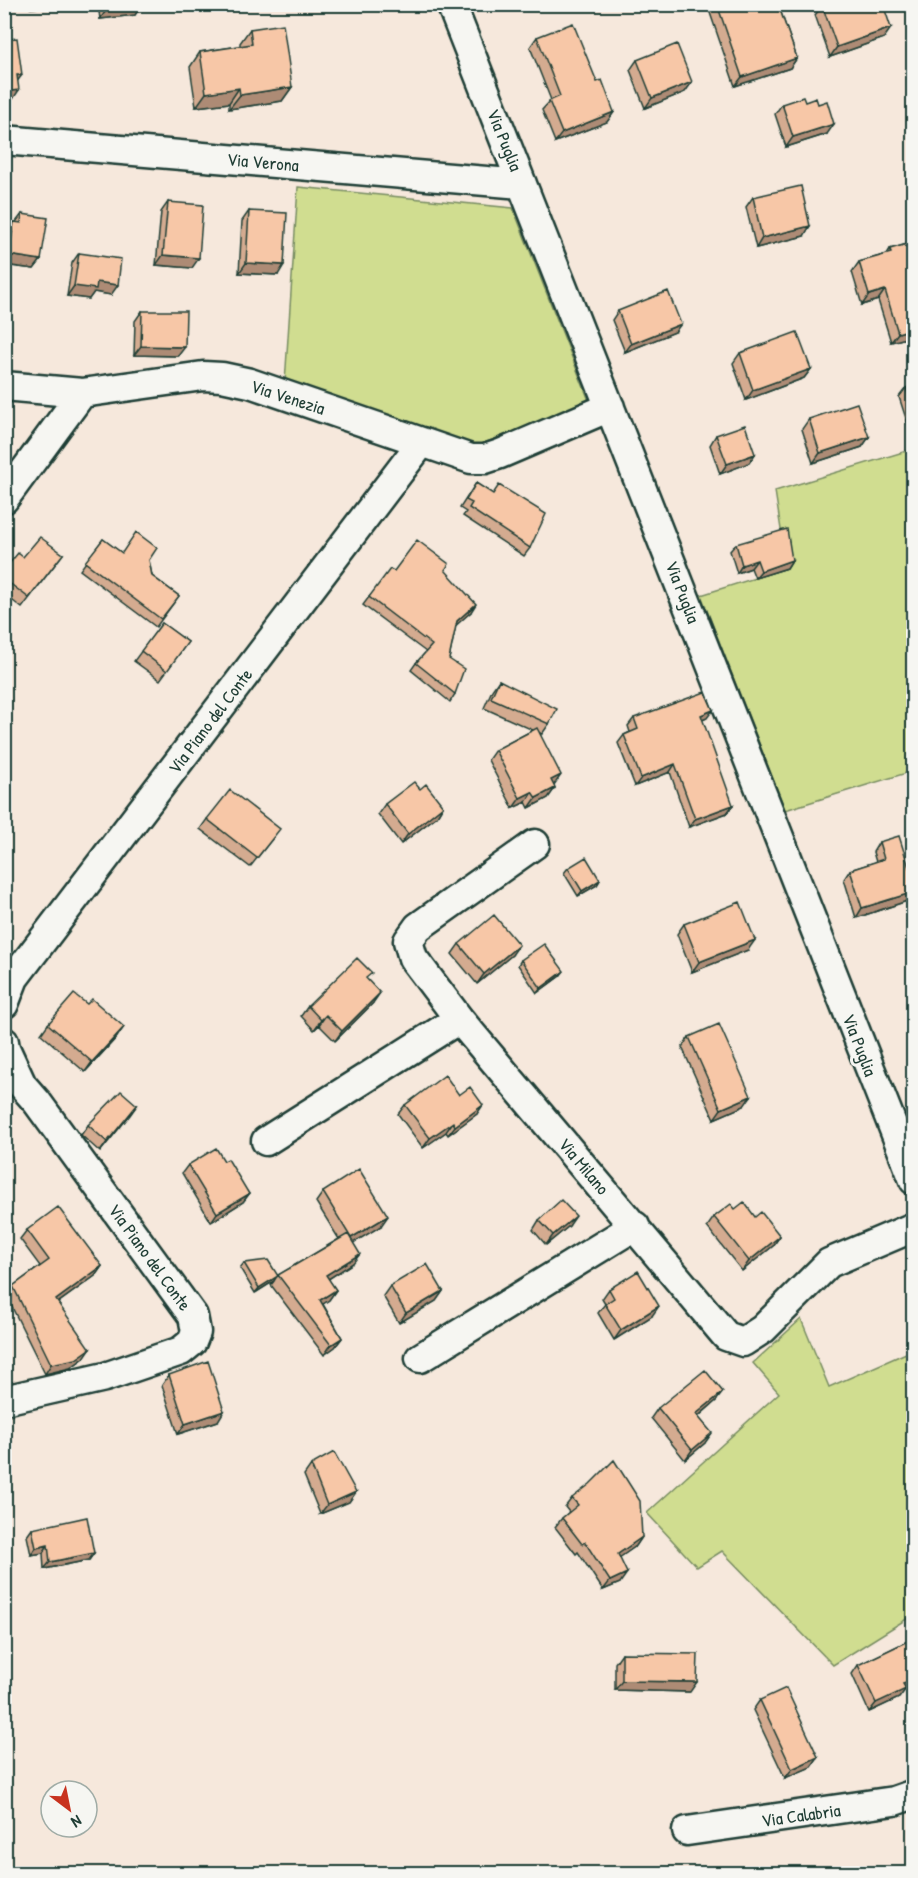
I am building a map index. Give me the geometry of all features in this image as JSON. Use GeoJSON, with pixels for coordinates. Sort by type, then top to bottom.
{"type":"FeatureCollection","features":[{"type":"Feature","properties":{"kind":"street","name":"Via Puglia"},"geometry":{"type":"LineString","coordinates":[[451,4],[914,1180]]}},
{"type":"Feature","properties":{"kind":"street","name":"Via Verona"},"geometry":{"type":"LineString","coordinates":[[4,140],[522,184]]}},
{"type":"Feature","properties":{"kind":"street","name":"Via Venezia"},"geometry":{"type":"LineString","coordinates":[[4,386],[82,393],[203,376],[222,377],[250,384],[471,459],[485,459],[610,407]]}},
{"type":"Feature","properties":{"kind":"street"},"geometry":{"type":"LineString","coordinates":[[4,499],[82,393]]}},
{"type":"Feature","properties":{"kind":"street","name":"Via Piano del Conte"},"geometry":{"type":"LineString","coordinates":[[4,1004],[14,978],[422,442]]}},
{"type":"Feature","properties":{"kind":"street","name":"Via Milano"},"geometry":{"type":"LineString","coordinates":[[535,844],[418,927],[408,941],[412,958],[459,1019],[726,1336],[743,1342],[763,1329],[829,1263],[914,1227]]}},
{"type":"Feature","properties":{"kind":"street"},"geometry":{"type":"LineString","coordinates":[[266,1141],[459,1019]]}},
{"type":"Feature","properties":{"kind":"street","name":"Via Piano del Conte"},"geometry":{"type":"LineString","coordinates":[[4,1042],[22,1085],[37,1102],[194,1316],[196,1332],[192,1342],[181,1351],[105,1377],[4,1400]]}},
{"type":"Feature","properties":{"kind":"street"},"geometry":{"type":"LineString","coordinates":[[420,1358],[635,1226]]}},
{"type":"Feature","properties":{"kind":"street","name":"Via Calabria"},"geometry":{"type":"LineString","coordinates":[[687,1831],[894,1801],[914,1794]]}},
{"type":"Feature","properties":{"kind":"green space"},"geometry":{"type":"Polygon","coordinates":[[[298,187],[513,208],[590,403],[476,446],[285,383],[298,187]]]}},
{"type":"Feature","properties":{"kind":"green space"},"geometry":{"type":"Polygon","coordinates":[[[913,449],[913,771],[785,810],[701,595],[787,568],[775,491],[913,449]]]}},
{"type":"Feature","properties":{"kind":"green space"},"geometry":{"type":"Polygon","coordinates":[[[801,1319],[829,1387],[913,1350],[913,1615],[833,1665],[722,1551],[697,1567],[647,1513],[779,1393],[753,1363],[801,1319]]]}},
{"type":"Feature","properties":{"kind":"building"},"geometry":{"type":"Polygon","coordinates":[[[717,4],[778,4],[797,58],[742,77],[717,4]]]}},
{"type":"Feature","properties":{"kind":"building"},"geometry":{"type":"Polygon","coordinates":[[[883,4],[891,28],[837,47],[822,5],[883,4]]]}},
{"type":"Feature","properties":{"kind":"building"},"geometry":{"type":"Polygon","coordinates":[[[573,23],[597,82],[602,80],[614,112],[562,133],[549,101],[560,96],[537,37],[573,23]]]}},
{"type":"Feature","properties":{"kind":"building"},"geometry":{"type":"Polygon","coordinates":[[[283,24],[292,87],[240,95],[239,88],[206,93],[200,52],[252,44],[250,29],[283,24]]]}},
{"type":"Feature","properties":{"kind":"building"},"geometry":{"type":"Polygon","coordinates":[[[4,28],[6,28],[8,39],[17,38],[22,75],[17,75],[19,90],[4,92],[4,28]]]}},
{"type":"Feature","properties":{"kind":"building"},"geometry":{"type":"Polygon","coordinates":[[[677,44],[692,82],[652,98],[637,60],[677,44]]]}},
{"type":"Feature","properties":{"kind":"building"},"geometry":{"type":"Polygon","coordinates":[[[803,97],[805,102],[816,98],[818,104],[827,101],[834,124],[793,137],[782,104],[803,97]]]}},
{"type":"Feature","properties":{"kind":"building"},"geometry":{"type":"Polygon","coordinates":[[[801,186],[810,226],[762,238],[753,197],[801,186]]]}},
{"type":"Feature","properties":{"kind":"building"},"geometry":{"type":"Polygon","coordinates":[[[168,202],[203,205],[199,258],[163,255],[168,202]]]}},
{"type":"Feature","properties":{"kind":"building"},"geometry":{"type":"Polygon","coordinates":[[[249,211],[287,213],[284,265],[246,263],[249,211]]]}},
{"type":"Feature","properties":{"kind":"building"},"geometry":{"type":"Polygon","coordinates":[[[22,214],[48,218],[41,260],[9,255],[14,222],[21,223],[22,214]]]}},
{"type":"Feature","properties":{"kind":"building"},"geometry":{"type":"Polygon","coordinates":[[[914,242],[914,328],[898,333],[885,290],[869,295],[859,262],[891,253],[890,249],[914,242]]]}},
{"type":"Feature","properties":{"kind":"building"},"geometry":{"type":"Polygon","coordinates":[[[79,253],[121,259],[118,285],[97,282],[96,289],[74,286],[79,253]]]}},
{"type":"Feature","properties":{"kind":"building"},"geometry":{"type":"Polygon","coordinates":[[[4,282],[10,283],[4,319],[4,282]]]}},
{"type":"Feature","properties":{"kind":"building"},"geometry":{"type":"Polygon","coordinates":[[[668,291],[681,324],[631,344],[618,311],[668,291]]]}},
{"type":"Feature","properties":{"kind":"building"},"geometry":{"type":"Polygon","coordinates":[[[142,311],[186,311],[185,347],[141,346],[142,311]]]}},
{"type":"Feature","properties":{"kind":"building"},"geometry":{"type":"Polygon","coordinates":[[[797,332],[811,369],[753,390],[740,353],[797,332]]]}},
{"type":"Feature","properties":{"kind":"building"},"geometry":{"type":"Polygon","coordinates":[[[914,385],[914,411],[906,388],[914,385]]]}},
{"type":"Feature","properties":{"kind":"building"},"geometry":{"type":"Polygon","coordinates":[[[857,403],[869,437],[820,453],[809,419],[857,403]]]}},
{"type":"Feature","properties":{"kind":"building"},"geometry":{"type":"Polygon","coordinates":[[[745,425],[755,454],[727,464],[716,435],[745,425]]]}},
{"type":"Feature","properties":{"kind":"building"},"geometry":{"type":"Polygon","coordinates":[[[476,483],[493,494],[499,485],[546,514],[530,548],[469,508],[472,503],[466,500],[476,483]]]}},
{"type":"Feature","properties":{"kind":"building"},"geometry":{"type":"Polygon","coordinates":[[[787,529],[792,560],[761,571],[757,560],[742,565],[736,544],[787,529]]]}},
{"type":"Feature","properties":{"kind":"building"},"geometry":{"type":"Polygon","coordinates":[[[136,532],[157,548],[149,560],[152,576],[179,596],[161,619],[85,562],[103,539],[122,553],[136,532]]]}},
{"type":"Feature","properties":{"kind":"building"},"geometry":{"type":"Polygon","coordinates":[[[40,537],[63,554],[29,598],[4,579],[4,570],[18,553],[23,557],[40,537]]]}},
{"type":"Feature","properties":{"kind":"building"},"geometry":{"type":"Polygon","coordinates":[[[417,540],[449,564],[445,570],[476,604],[457,621],[449,659],[464,669],[455,694],[416,663],[432,645],[369,597],[390,569],[394,571],[417,540]]]}},
{"type":"Feature","properties":{"kind":"building"},"geometry":{"type":"Polygon","coordinates":[[[162,623],[188,642],[167,671],[141,651],[162,623]]]}},
{"type":"Feature","properties":{"kind":"building"},"geometry":{"type":"Polygon","coordinates":[[[499,680],[557,709],[549,724],[491,698],[499,680]]]}},
{"type":"Feature","properties":{"kind":"building"},"geometry":{"type":"Polygon","coordinates":[[[705,692],[713,710],[701,715],[733,805],[695,819],[675,764],[641,778],[624,735],[638,729],[634,718],[705,692]]]}},
{"type":"Feature","properties":{"kind":"building"},"geometry":{"type":"Polygon","coordinates":[[[537,728],[561,775],[551,780],[555,788],[536,798],[532,792],[520,798],[495,750],[537,728]]]}},
{"type":"Feature","properties":{"kind":"building"},"geometry":{"type":"Polygon","coordinates":[[[414,782],[420,789],[426,784],[443,806],[408,834],[385,804],[414,782]]]}},
{"type":"Feature","properties":{"kind":"building"},"geometry":{"type":"Polygon","coordinates":[[[230,790],[280,829],[257,858],[207,819],[230,790]]]}},
{"type":"Feature","properties":{"kind":"building"},"geometry":{"type":"Polygon","coordinates":[[[899,836],[914,883],[914,892],[862,908],[850,870],[884,859],[879,842],[899,836]]]}},
{"type":"Feature","properties":{"kind":"building"},"geometry":{"type":"Polygon","coordinates":[[[586,857],[600,880],[582,891],[568,868],[586,857]]]}},
{"type":"Feature","properties":{"kind":"building"},"geometry":{"type":"Polygon","coordinates":[[[740,902],[755,940],[699,962],[684,924],[740,902]]]}},
{"type":"Feature","properties":{"kind":"building"},"geometry":{"type":"Polygon","coordinates":[[[494,915],[519,945],[484,974],[459,944],[494,915]]]}},
{"type":"Feature","properties":{"kind":"building"},"geometry":{"type":"Polygon","coordinates":[[[544,944],[564,971],[541,988],[521,960],[544,944]]]}},
{"type":"Feature","properties":{"kind":"building"},"geometry":{"type":"Polygon","coordinates":[[[357,958],[372,973],[366,978],[380,993],[342,1031],[326,1015],[321,1020],[308,1006],[357,958]]]}},
{"type":"Feature","properties":{"kind":"building"},"geometry":{"type":"Polygon","coordinates":[[[74,994],[87,1004],[92,999],[124,1027],[92,1062],[48,1024],[74,994]]]}},
{"type":"Feature","properties":{"kind":"building"},"geometry":{"type":"Polygon","coordinates":[[[719,1024],[751,1096],[721,1109],[689,1037],[719,1024]]]}},
{"type":"Feature","properties":{"kind":"building"},"geometry":{"type":"Polygon","coordinates":[[[445,1075],[459,1095],[470,1087],[483,1105],[455,1126],[453,1122],[430,1138],[405,1105],[445,1075]]]}},
{"type":"Feature","properties":{"kind":"building"},"geometry":{"type":"Polygon","coordinates":[[[121,1091],[137,1105],[107,1142],[88,1125],[121,1091]]]}},
{"type":"Feature","properties":{"kind":"building"},"geometry":{"type":"Polygon","coordinates":[[[216,1148],[224,1161],[228,1159],[249,1194],[217,1213],[188,1165],[216,1148]]]}},
{"type":"Feature","properties":{"kind":"building"},"geometry":{"type":"Polygon","coordinates":[[[359,1169],[388,1216],[351,1238],[323,1192],[359,1169]]]}},
{"type":"Feature","properties":{"kind":"building"},"geometry":{"type":"Polygon","coordinates":[[[561,1200],[576,1216],[553,1235],[539,1220],[561,1200]]]}},
{"type":"Feature","properties":{"kind":"building"},"geometry":{"type":"Polygon","coordinates":[[[744,1202],[755,1217],[761,1212],[780,1236],[749,1261],[714,1217],[731,1204],[735,1209],[744,1202]]]}},
{"type":"Feature","properties":{"kind":"building"},"geometry":{"type":"Polygon","coordinates":[[[58,1207],[102,1266],[56,1300],[90,1349],[76,1359],[51,1364],[13,1286],[49,1260],[27,1230],[58,1207]]]}},
{"type":"Feature","properties":{"kind":"building"},"geometry":{"type":"Polygon","coordinates":[[[348,1234],[360,1254],[326,1275],[336,1290],[320,1300],[342,1338],[331,1345],[278,1275],[348,1234]]]}},
{"type":"Feature","properties":{"kind":"building"},"geometry":{"type":"Polygon","coordinates":[[[268,1260],[278,1276],[259,1288],[244,1263],[268,1260]]]}},
{"type":"Feature","properties":{"kind":"building"},"geometry":{"type":"Polygon","coordinates":[[[427,1264],[443,1291],[406,1313],[390,1286],[427,1264]]]}},
{"type":"Feature","properties":{"kind":"building"},"geometry":{"type":"Polygon","coordinates":[[[638,1271],[659,1306],[621,1330],[605,1304],[614,1298],[609,1289],[638,1271]]]}},
{"type":"Feature","properties":{"kind":"building"},"geometry":{"type":"Polygon","coordinates":[[[4,1336],[7,1351],[4,1352],[4,1336]]]}},
{"type":"Feature","properties":{"kind":"building"},"geometry":{"type":"Polygon","coordinates":[[[208,1361],[224,1411],[185,1424],[169,1375],[208,1361]]]}},
{"type":"Feature","properties":{"kind":"building"},"geometry":{"type":"Polygon","coordinates":[[[705,1370],[723,1392],[696,1414],[712,1433],[692,1450],[658,1408],[705,1370]]]}},
{"type":"Feature","properties":{"kind":"building"},"geometry":{"type":"Polygon","coordinates":[[[334,1452],[356,1492],[327,1505],[311,1465],[334,1452]]]}},
{"type":"Feature","properties":{"kind":"building"},"geometry":{"type":"Polygon","coordinates":[[[614,1460],[640,1501],[642,1537],[618,1554],[627,1573],[610,1581],[585,1542],[582,1544],[562,1518],[578,1505],[572,1498],[614,1460]]]}},
{"type":"Feature","properties":{"kind":"building"},"geometry":{"type":"Polygon","coordinates":[[[87,1517],[94,1553],[50,1562],[48,1545],[36,1548],[32,1529],[87,1517]]]}},
{"type":"Feature","properties":{"kind":"building"},"geometry":{"type":"Polygon","coordinates":[[[914,1638],[914,1680],[903,1684],[906,1689],[876,1703],[858,1665],[914,1638]]]}},
{"type":"Feature","properties":{"kind":"building"},"geometry":{"type":"Polygon","coordinates":[[[622,1653],[698,1654],[697,1682],[622,1681],[622,1653]]]}},
{"type":"Feature","properties":{"kind":"building"},"geometry":{"type":"Polygon","coordinates":[[[786,1688],[818,1757],[792,1769],[760,1700],[786,1688]]]}},
{"type":"Feature","properties":{"kind":"building"},"geometry":{"type":"Polygon","coordinates":[[[901,1868],[904,1874],[892,1874],[901,1868]]]}}]}
